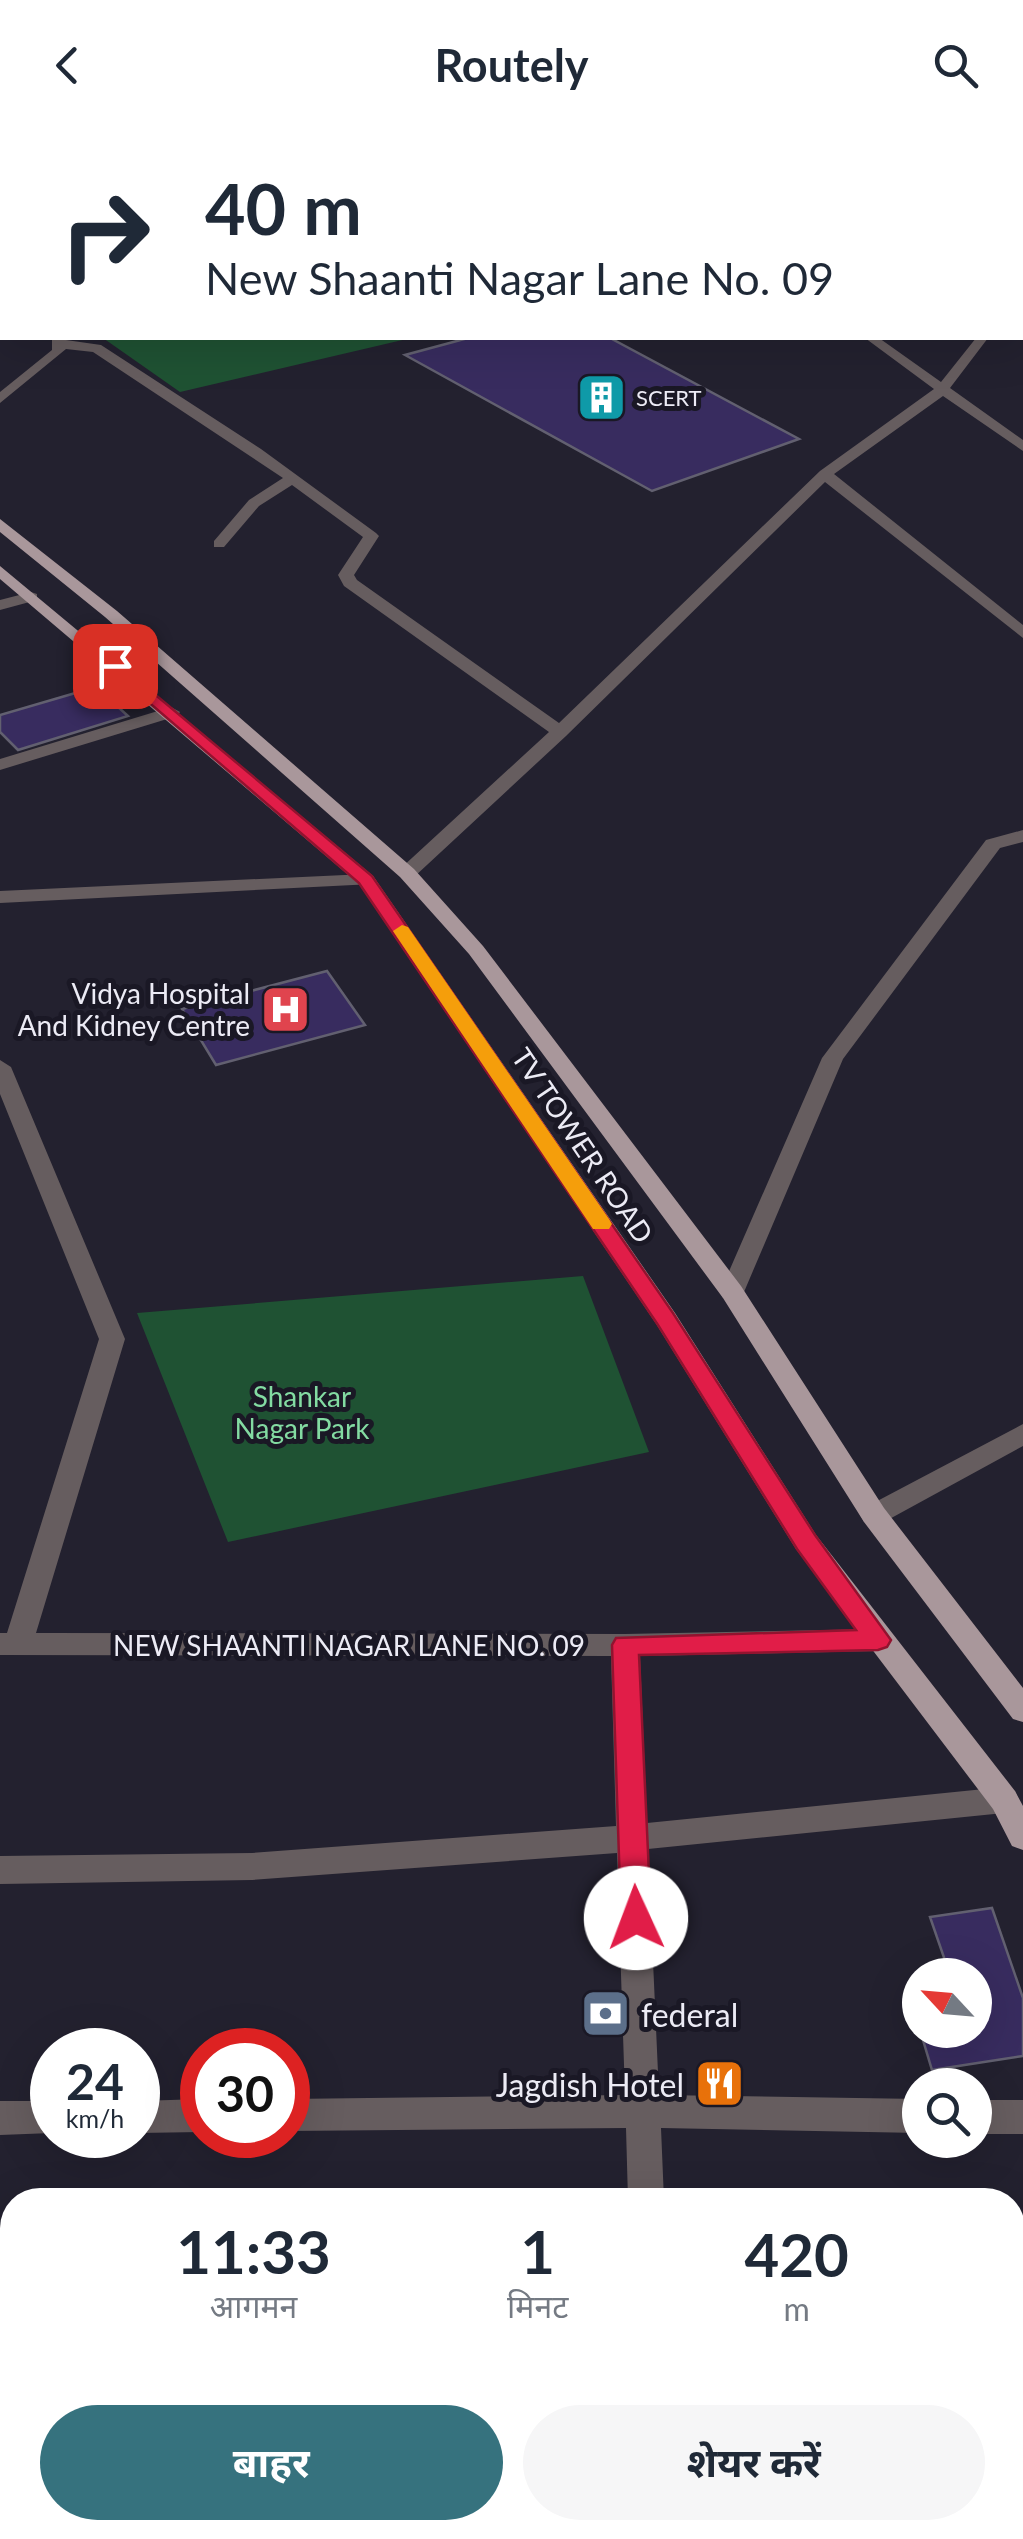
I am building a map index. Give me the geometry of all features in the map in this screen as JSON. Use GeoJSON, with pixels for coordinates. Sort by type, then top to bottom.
{"type":"FeatureCollection","features":[{"type":"Feature","properties":{"kind":"main road","name":"TV TOWER ROAD"},"geometry":{"type":"LineString","coordinates":[[0,524],[110,614],[407,873],[476,950],[732,1292],[874,1515],[1023,1710]]}},
{"type":"Feature","properties":{"kind":"main road","name":"TV TOWER ROAD"},"geometry":{"type":"LineString","coordinates":[[0,572],[366,880],[666,1319],[806,1542],[1004,1800],[1023,1836]]}},
{"type":"Feature","properties":{"kind":"street"},"geometry":{"type":"LineString","coordinates":[[874,340],[1023,446]]}},
{"type":"Feature","properties":{"kind":"street"},"geometry":{"type":"LineString","coordinates":[[407,873],[560,732],[825,474],[942,390],[980,340]]}},
{"type":"Feature","properties":{"kind":"street"},"geometry":{"type":"LineString","coordinates":[[0,399],[60,341],[96,348],[256,452],[372,536],[346,575],[350,583],[560,732]]}},
{"type":"Feature","properties":{"kind":"street"},"geometry":{"type":"LineString","coordinates":[[996,428],[1023,424]]}},
{"type":"Feature","properties":{"kind":"street"},"geometry":{"type":"LineString","coordinates":[[825,474],[1023,633]]}},
{"type":"Feature","properties":{"kind":"street"},"geometry":{"type":"LineString","coordinates":[[219,544],[254,502],[290,480]]}},
{"type":"Feature","properties":{"kind":"street"},"geometry":{"type":"LineString","coordinates":[[0,605],[31,596]]}},
{"type":"Feature","properties":{"kind":"street"},"geometry":{"type":"LineString","coordinates":[[0,765],[171,712]]}},
{"type":"Feature","properties":{"kind":"street"},"geometry":{"type":"LineString","coordinates":[[732,1292],[832,1058],[993,844],[1023,836]]}},
{"type":"Feature","properties":{"kind":"street"},"geometry":{"type":"LineString","coordinates":[[0,897],[366,880]]}},
{"type":"Feature","properties":{"kind":"street"},"geometry":{"type":"LineString","coordinates":[[0,1066],[112,1339],[9,1644]]}},
{"type":"Feature","properties":{"kind":"street"},"geometry":{"type":"LineString","coordinates":[[874,1515],[1023,1434]]}},
{"type":"Feature","properties":{"kind":"street","name":"NEW SHAANTI NAGAR LANE NO. 09"},"geometry":{"type":"LineString","coordinates":[[9,1644],[625,1645],[878,1640]]}},
{"type":"Feature","properties":{"kind":"street"},"geometry":{"type":"LineString","coordinates":[[625,1645],[646,2188]]}},
{"type":"Feature","properties":{"kind":"street"},"geometry":{"type":"LineString","coordinates":[[0,1870],[121,1873],[633,1840],[740,1825],[1004,1800]]}},
{"type":"Feature","properties":{"kind":"street"},"geometry":{"type":"LineString","coordinates":[[310,2115],[644,2111],[902,2116]]}},
{"type":"Feature","properties":{"kind":"street"},"geometry":{"type":"LineString","coordinates":[[992,2117],[1023,2118]]}},
{"type":"Feature","properties":{"kind":"street"},"geometry":{"type":"LineString","coordinates":[[0,2118],[30,2118]]}},
{"type":"Feature","properties":{"kind":"green space"},"geometry":{"type":"Polygon","coordinates":[[[106,340],[402,340],[180,392],[106,340]]]}},
{"type":"Feature","properties":{"kind":"green space","name":"Shankar Nagar Park"},"geometry":{"type":"Polygon","coordinates":[[[583,1276],[649,1452],[228,1542],[137,1313],[583,1276]]]}},
{"type":"Feature","properties":{"kind":"building","name":"SCERT"},"geometry":{"type":"Polygon","coordinates":[[[461,340],[614,340],[799,439],[652,491],[405,355],[461,340]]]}},
{"type":"Feature","properties":{"kind":"building"},"geometry":{"type":"Polygon","coordinates":[[[96,687],[128,716],[18,750],[0,732],[0,715],[96,687]]]}},
{"type":"Feature","properties":{"kind":"building"},"geometry":{"type":"Polygon","coordinates":[[[327,971],[365,1025],[216,1065],[182,1009],[327,971]]]}},
{"type":"Feature","properties":{"kind":"building"},"geometry":{"type":"Polygon","coordinates":[[[992,1908],[1023,1998],[1023,2056],[931,2068],[925,2048],[992,2048],[992,1958],[944,1958],[930,1917],[992,1908]]]}},
{"type":"Feature","properties":{"kind":"slow traffic"},"geometry":{"type":"LineString","coordinates":[[402,931],[601,1224]]}},
{"type":"Feature","properties":{"kind":"place","name":"SCERT"},"geometry":{"type":"Point","coordinates":[601,397]}},
{"type":"Feature","properties":{"kind":"place","name":"Vidya Hospital And Kidney Centre"},"geometry":{"type":"Point","coordinates":[285,1009]}},
{"type":"Feature","properties":{"kind":"place","name":"federal"},"geometry":{"type":"Point","coordinates":[606,2014]}},
{"type":"Feature","properties":{"kind":"place","name":"Jagdish Hotel"},"geometry":{"type":"Point","coordinates":[719,2084]}},
{"type":"Feature","properties":{"kind":"route"},"geometry":{"type":"LineString","coordinates":[[115,666],[366,880],[666,1319],[806,1542],[878,1640],[625,1645],[636,1918]]}}]}
